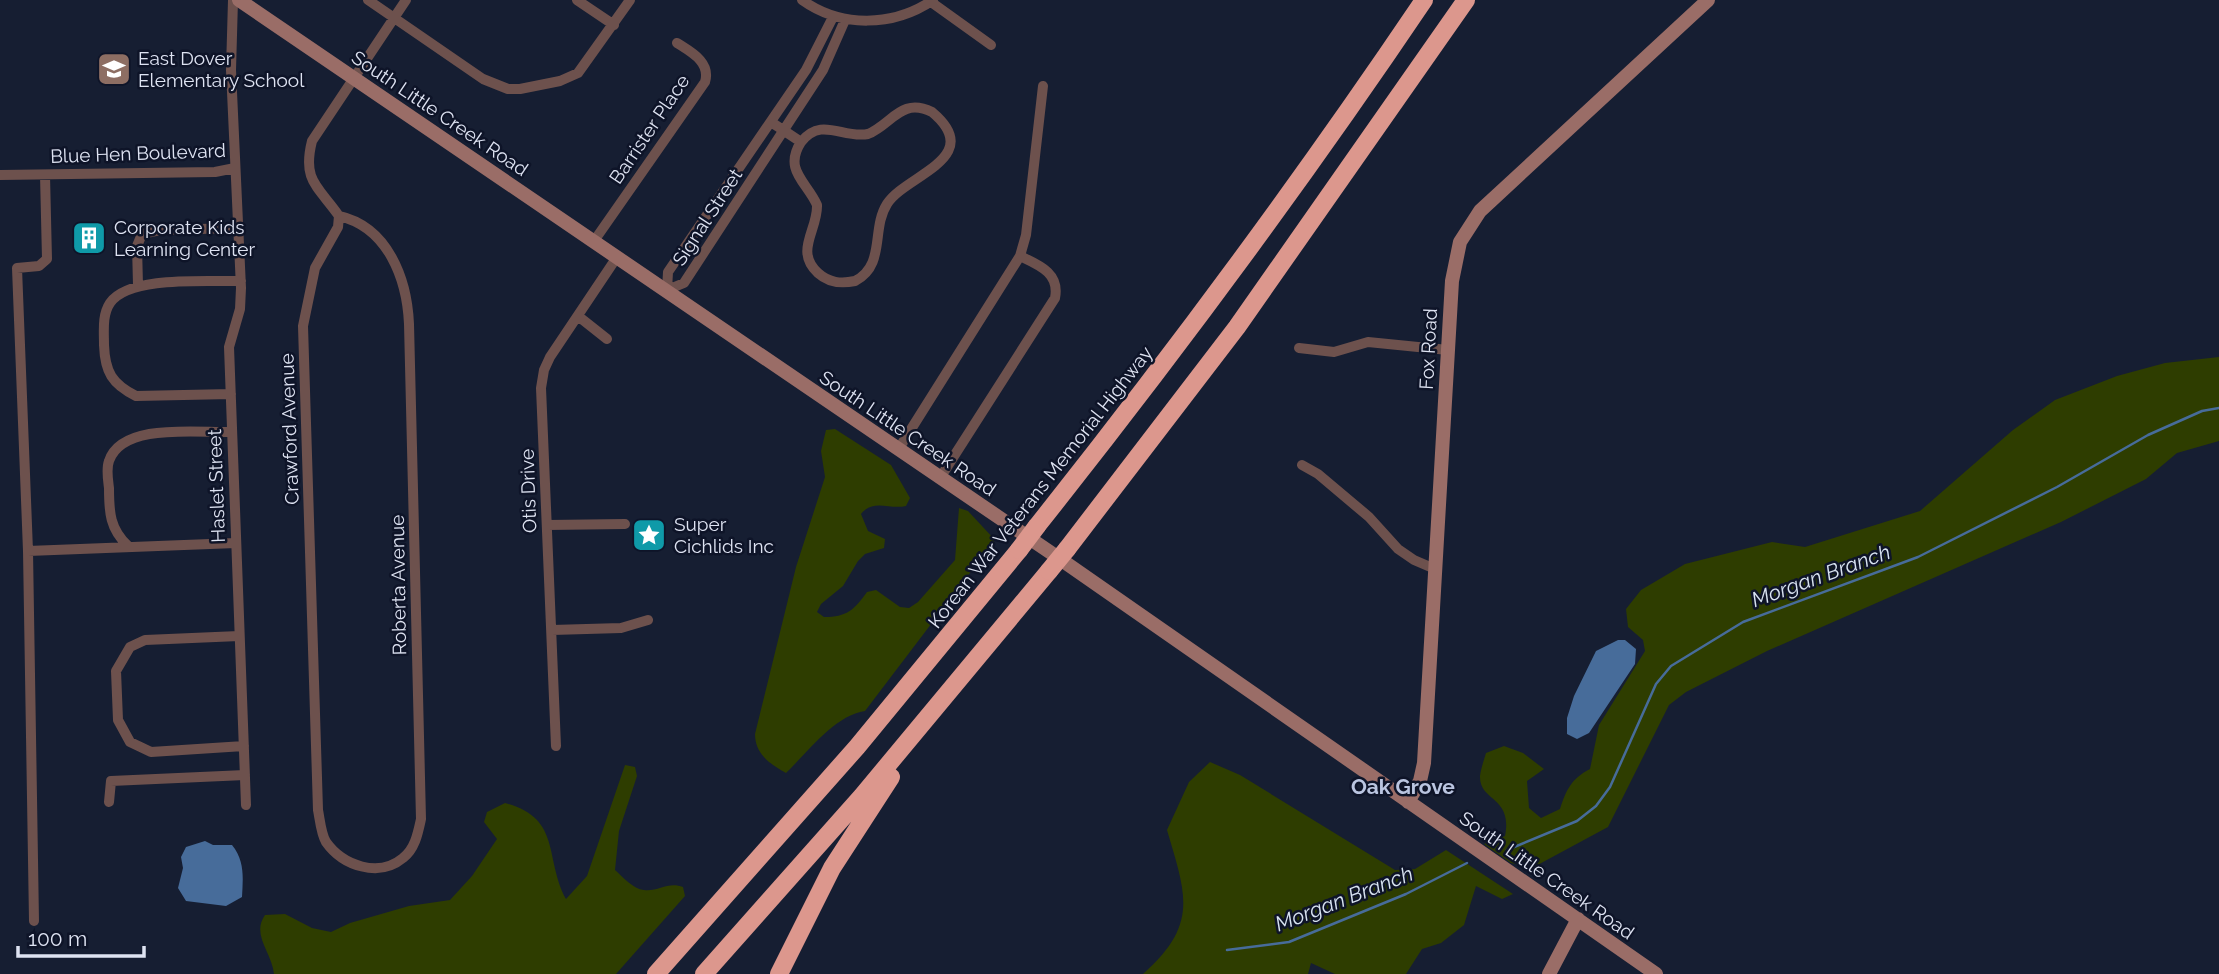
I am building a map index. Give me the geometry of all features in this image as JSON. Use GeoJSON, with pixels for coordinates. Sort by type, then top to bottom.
{"type":"FeatureCollection","features":[{"type":"Feature","properties":{"kind":"highway","name":"Korean War Veterans Memorial Highway"},"geometry":{"type":"LineString","coordinates":[[656,974],[849,757],[1111,434],[1259,235],[1424,0]]}},
{"type":"Feature","properties":{"kind":"highway"},"geometry":{"type":"LineString","coordinates":[[704,974],[957,684],[1067,549],[1237,327],[1466,0]]}},
{"type":"Feature","properties":{"kind":"highway"},"geometry":{"type":"LineString","coordinates":[[779,974],[814,902],[855,829],[957,684]]}},
{"type":"Feature","properties":{"kind":"street","name":"Blue Hen Boulevard"},"geometry":{"type":"LineString","coordinates":[[0,176],[215,172],[235,168],[231,70],[233,0]]}},
{"type":"Feature","properties":{"kind":"street","name":"South Little Creek Road"},"geometry":{"type":"LineString","coordinates":[[239,0],[667,290],[1656,974]]}},
{"type":"Feature","properties":{"kind":"street"},"geometry":{"type":"LineString","coordinates":[[369,0],[483,79],[508,89],[533,87],[571,78],[584,66],[630,0]]}},
{"type":"Feature","properties":{"kind":"street"},"geometry":{"type":"LineString","coordinates":[[339,216],[313,184],[307,160],[312,141],[406,0]]}},
{"type":"Feature","properties":{"kind":"street"},"geometry":{"type":"LineString","coordinates":[[577,0],[614,25]]}},
{"type":"Feature","properties":{"kind":"street"},"geometry":{"type":"LineString","coordinates":[[802,0],[833,17],[845,20],[889,18],[932,1],[991,45]]}},
{"type":"Feature","properties":{"kind":"street","name":"Fox Road"},"geometry":{"type":"LineString","coordinates":[[1408,802],[1420,781],[1424,763],[1448,350],[1455,259],[1460,242],[1472,222],[1490,201],[1707,0]]}},
{"type":"Feature","properties":{"kind":"street","name":"Signal Street"},"geometry":{"type":"LineString","coordinates":[[833,17],[806,70],[668,272],[667,290],[684,283],[830,59],[845,20]]}},
{"type":"Feature","properties":{"kind":"street","name":"Barrister Place"},"geometry":{"type":"LineString","coordinates":[[594,241],[705,82],[703,63],[677,43]]}},
{"type":"Feature","properties":{"kind":"street"},"geometry":{"type":"LineString","coordinates":[[898,450],[1020,256],[1026,235],[1043,86]]}},
{"type":"Feature","properties":{"kind":"street"},"geometry":{"type":"LineString","coordinates":[[910,107],[932,112],[948,135],[949,148],[942,162],[898,191],[887,204],[881,218],[873,264],[855,281],[831,281],[817,272],[808,259],[808,239],[817,205],[796,175],[795,152],[801,142],[810,133],[823,128],[868,134],[896,112],[910,107]]}},
{"type":"Feature","properties":{"kind":"street"},"geometry":{"type":"LineString","coordinates":[[771,122],[801,142]]}},
{"type":"Feature","properties":{"kind":"street","name":"Haslet Street"},"geometry":{"type":"LineString","coordinates":[[235,168],[241,281],[240,309],[229,347],[246,805]]}},
{"type":"Feature","properties":{"kind":"street"},"geometry":{"type":"LineString","coordinates":[[34,921],[28,551],[17,268],[39,266],[47,259],[45,175]]}},
{"type":"Feature","properties":{"kind":"street","name":"Crawford Avenue"},"geometry":{"type":"LineString","coordinates":[[318,810],[303,326],[315,268],[338,227],[339,216]]}},
{"type":"Feature","properties":{"kind":"street","name":"Roberta Avenue"},"geometry":{"type":"LineString","coordinates":[[318,810],[327,842],[346,861],[367,869],[390,865],[404,858],[415,842],[421,819],[408,304],[404,282],[388,251],[362,224],[339,216]]}},
{"type":"Feature","properties":{"kind":"street"},"geometry":{"type":"LineString","coordinates":[[138,285],[137,246],[142,234],[160,230],[238,228]]}},
{"type":"Feature","properties":{"kind":"street"},"geometry":{"type":"LineString","coordinates":[[940,478],[1055,298],[1056,284],[1052,276],[1020,256]]}},
{"type":"Feature","properties":{"kind":"street","name":"Otis Drive"},"geometry":{"type":"LineString","coordinates":[[556,746],[542,379],[550,357],[617,257]]}},
{"type":"Feature","properties":{"kind":"street"},"geometry":{"type":"LineString","coordinates":[[231,394],[136,396],[109,377],[105,361],[104,323],[109,304],[120,292],[138,285],[241,281]]}},
{"type":"Feature","properties":{"kind":"street"},"geometry":{"type":"LineString","coordinates":[[578,316],[607,339]]}},
{"type":"Feature","properties":{"kind":"street"},"geometry":{"type":"LineString","coordinates":[[1299,348],[1335,352],[1368,342],[1448,350]]}},
{"type":"Feature","properties":{"kind":"street"},"geometry":{"type":"LineString","coordinates":[[128,547],[115,534],[109,515],[108,462],[120,446],[131,437],[154,433],[232,432]]}},
{"type":"Feature","properties":{"kind":"street"},"geometry":{"type":"LineString","coordinates":[[1302,465],[1318,474],[1369,517],[1398,549],[1435,569]]}},
{"type":"Feature","properties":{"kind":"street"},"geometry":{"type":"LineString","coordinates":[[547,525],[625,524]]}},
{"type":"Feature","properties":{"kind":"street"},"geometry":{"type":"LineString","coordinates":[[28,551],[236,543]]}},
{"type":"Feature","properties":{"kind":"street"},"geometry":{"type":"LineString","coordinates":[[552,630],[621,628],[648,620]]}},
{"type":"Feature","properties":{"kind":"street"},"geometry":{"type":"LineString","coordinates":[[240,636],[145,640],[130,647],[116,671],[118,720],[130,742],[151,752],[244,746]]}},
{"type":"Feature","properties":{"kind":"street"},"geometry":{"type":"LineString","coordinates":[[109,802],[111,781],[245,775]]}},
{"type":"Feature","properties":{"kind":"street"},"geometry":{"type":"LineString","coordinates":[[1549,974],[1577,919]]}},
{"type":"Feature","properties":{"kind":"green space"},"geometry":{"type":"Polygon","coordinates":[[[2219,357],[2219,441],[2177,453],[2146,479],[2061,522],[1767,651],[1686,692],[1669,705],[1608,827],[1532,868],[1511,863],[1484,844],[1505,836],[1506,823],[1500,806],[1481,784],[1480,773],[1486,753],[1504,746],[1523,753],[1544,769],[1527,781],[1529,808],[1541,818],[1560,809],[1570,785],[1590,769],[1599,725],[1645,651],[1643,640],[1628,627],[1626,609],[1641,590],[1685,564],[1772,542],[1805,547],[1920,511],[2013,430],[2055,400],[2117,376],[2165,363],[2219,357]]]}},
{"type":"Feature","properties":{"kind":"green space"},"geometry":{"type":"Polygon","coordinates":[[[835,429],[891,465],[910,498],[906,506],[876,505],[861,514],[868,531],[885,539],[884,548],[865,554],[858,561],[843,586],[821,604],[817,612],[824,617],[844,614],[854,608],[867,592],[876,590],[900,607],[909,608],[918,602],[955,560],[959,508],[968,511],[995,540],[865,711],[832,727],[786,773],[761,753],[755,734],[796,567],[825,477],[821,451],[826,430],[835,429]]]}},
{"type":"Feature","properties":{"kind":"green space"},"geometry":{"type":"Polygon","coordinates":[[[1210,762],[1240,775],[1395,870],[1415,869],[1446,850],[1513,894],[1502,899],[1476,886],[1464,925],[1441,943],[1422,949],[1406,974],[1335,974],[1311,963],[1308,974],[1143,974],[1173,940],[1183,908],[1183,891],[1167,830],[1189,782],[1210,762]]]}},
{"type":"Feature","properties":{"kind":"green space"},"geometry":{"type":"Polygon","coordinates":[[[625,765],[635,767],[637,776],[619,831],[615,870],[640,889],[678,885],[683,887],[685,896],[616,974],[274,974],[261,937],[261,922],[265,915],[285,914],[312,928],[331,932],[350,923],[409,906],[450,900],[472,876],[497,839],[484,822],[487,812],[505,803],[523,810],[544,829],[559,884],[566,899],[587,876],[625,765]]]}},
{"type":"Feature","properties":{"kind":"water"},"geometry":{"type":"Polygon","coordinates":[[[1618,640],[1625,640],[1636,649],[1635,664],[1589,733],[1577,739],[1567,734],[1567,718],[1574,696],[1596,651],[1618,640]]]}},
{"type":"Feature","properties":{"kind":"water"},"geometry":{"type":"Polygon","coordinates":[[[205,841],[213,845],[232,845],[239,857],[242,897],[226,906],[186,901],[178,888],[183,868],[181,857],[186,847],[205,841]]]}},
{"type":"Feature","properties":{"kind":"waterway","name":"Morgan Branch"},"geometry":{"type":"LineString","coordinates":[[1507,850],[1577,821],[1596,806],[1610,787],[1656,684],[1671,666],[1743,622],[1918,557],[2057,487],[2148,435],[2202,411],[2219,408]]}},
{"type":"Feature","properties":{"kind":"waterway","name":"Morgan Branch"},"geometry":{"type":"LineString","coordinates":[[1227,950],[1289,942],[1406,894],[1467,863]]}},
{"type":"Feature","properties":{"kind":"place","name":"East Dover Elementary School"},"geometry":{"type":"Point","coordinates":[114,69]}},
{"type":"Feature","properties":{"kind":"place","name":"Corporate Kids Learning Center"},"geometry":{"type":"Point","coordinates":[89,238]}},
{"type":"Feature","properties":{"kind":"place","name":"Super Cichlids Inc"},"geometry":{"type":"Point","coordinates":[649,535]}},
{"type":"Feature","properties":{"kind":"district","name":"Oak Grove"},"geometry":{"type":"Point","coordinates":[1403,787]}}]}
